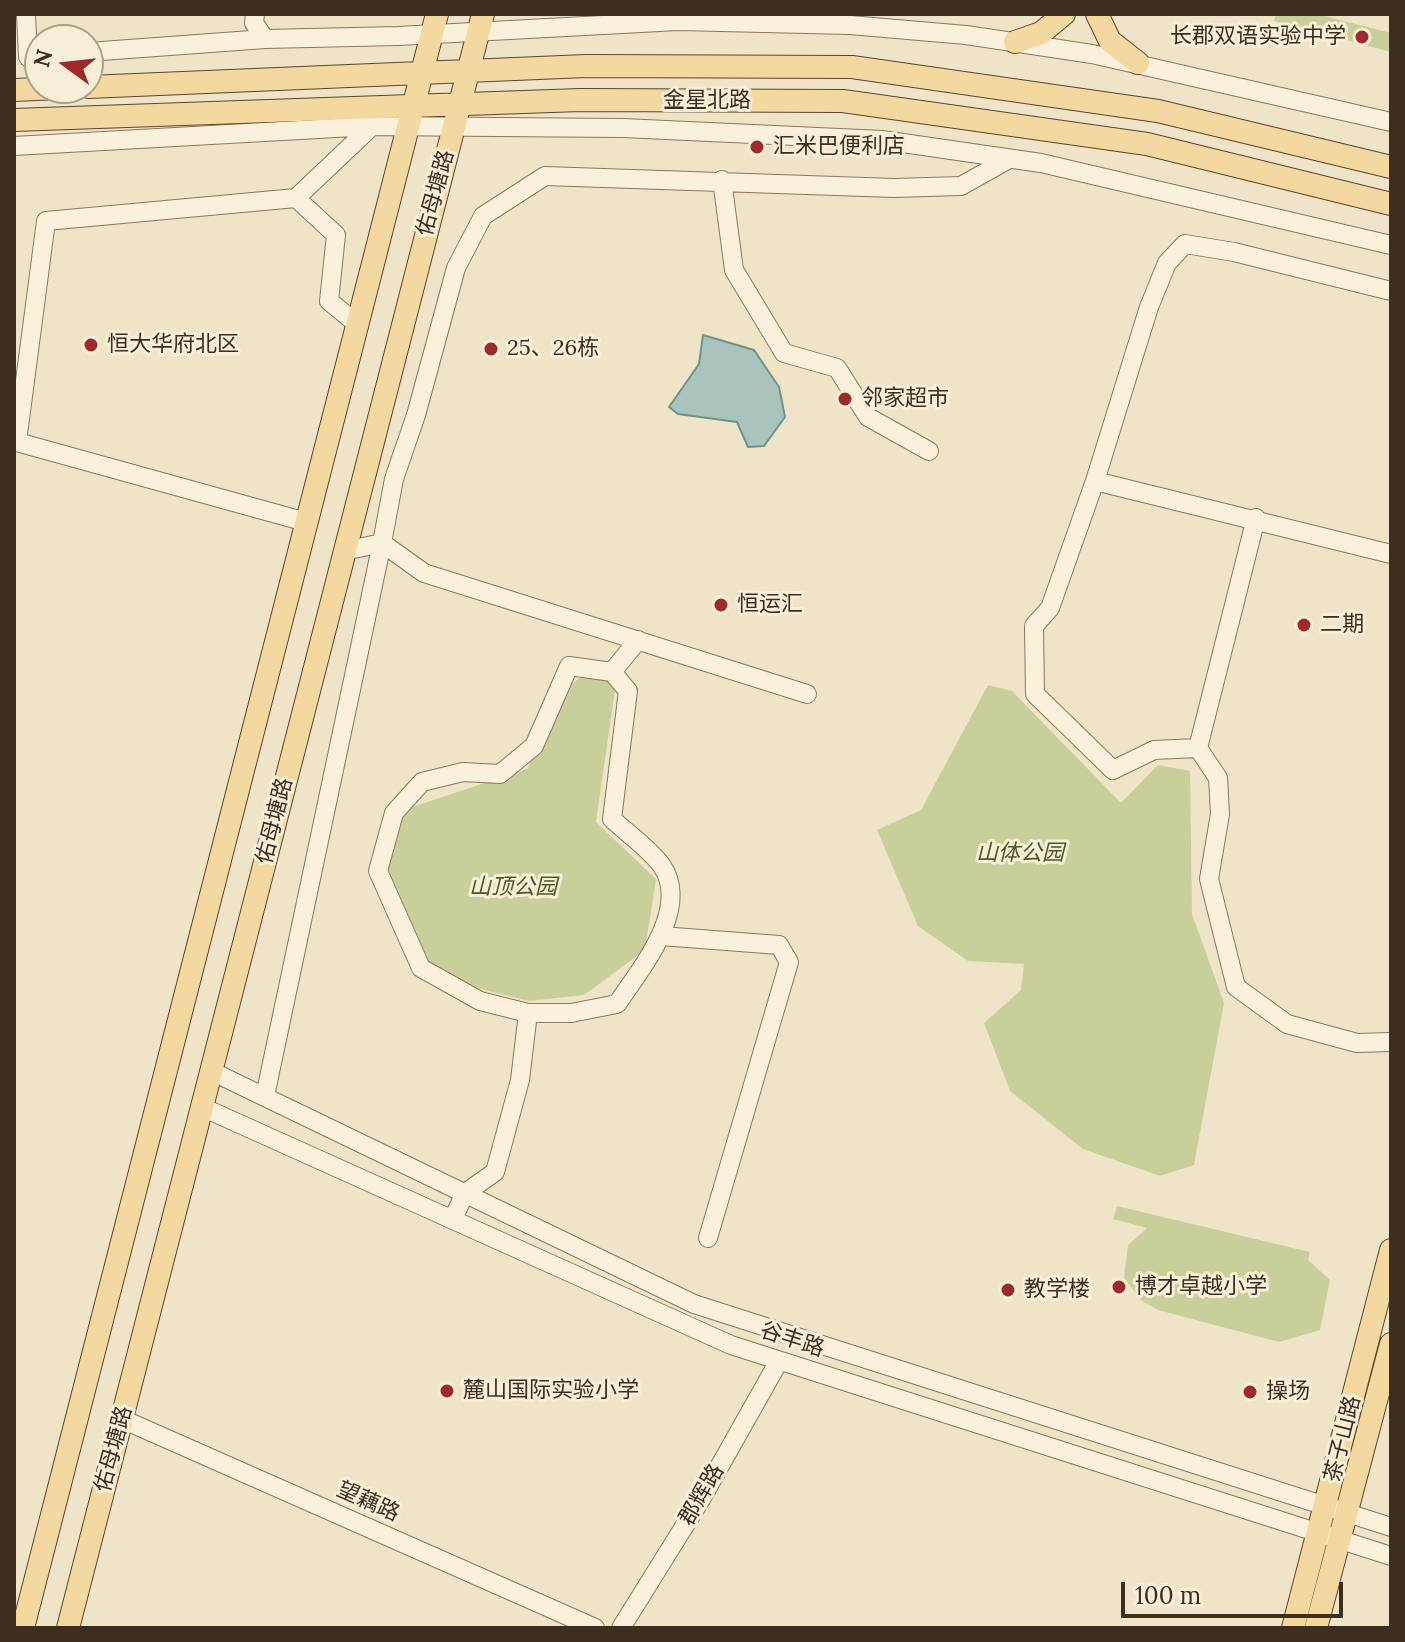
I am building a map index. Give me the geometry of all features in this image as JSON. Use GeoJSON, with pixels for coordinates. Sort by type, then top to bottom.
{"type":"FeatureCollection","features":[{"type":"Feature","properties":{"kind":"main road"},"geometry":{"type":"LineString","coordinates":[[1015,42],[1041,33],[1064,14]]}},
{"type":"Feature","properties":{"kind":"main road"},"geometry":{"type":"LineString","coordinates":[[1097,14],[1110,41],[1138,63]]}},
{"type":"Feature","properties":{"kind":"main road","name":"佑母塘路"},"geometry":{"type":"LineString","coordinates":[[68,1628],[481,22]]}},
{"type":"Feature","properties":{"kind":"main road","name":"佑母塘路"},"geometry":{"type":"LineString","coordinates":[[23,1628],[434,24]]}},
{"type":"Feature","properties":{"kind":"main road","name":"金星北路"},"geometry":{"type":"LineString","coordinates":[[104,86],[586,66],[852,67],[1158,111],[1391,167]]}},
{"type":"Feature","properties":{"kind":"main road","name":"金星北路"},"geometry":{"type":"LineString","coordinates":[[14,120],[457,115],[580,100],[843,101],[1147,144],[1391,204]]}},
{"type":"Feature","properties":{"kind":"main road","name":"茶子山路"},"geometry":{"type":"LineString","coordinates":[[1316,1628],[1339,1539],[1336,1510],[1391,1250]]}},
{"type":"Feature","properties":{"kind":"main road","name":"茶子山路"},"geometry":{"type":"LineString","coordinates":[[1293,1628],[1317,1533],[1336,1510],[1391,1344]]}},
{"type":"Feature","properties":{"kind":"street"},"geometry":{"type":"LineString","coordinates":[[255,14],[254,23],[265,39]]}},
{"type":"Feature","properties":{"kind":"street"},"geometry":{"type":"LineString","coordinates":[[104,51],[481,22],[758,22],[896,28],[1015,42],[1138,63],[1391,122]]}},
{"type":"Feature","properties":{"kind":"street"},"geometry":{"type":"LineString","coordinates":[[457,115],[623,128],[882,140],[1009,159],[1391,245]]}},
{"type":"Feature","properties":{"kind":"street"},"geometry":{"type":"LineString","coordinates":[[14,146],[372,126],[411,116]]}},
{"type":"Feature","properties":{"kind":"street"},"geometry":{"type":"LineString","coordinates":[[306,522],[17,442],[46,221],[296,198],[372,126]]}},
{"type":"Feature","properties":{"kind":"street"},"geometry":{"type":"LineString","coordinates":[[265,1096],[394,479],[416,415],[456,268],[483,216],[545,176],[894,188],[961,186],[1009,159]]}},
{"type":"Feature","properties":{"kind":"street"},"geometry":{"type":"LineString","coordinates":[[722,180],[734,270],[784,353],[837,368],[868,417],[929,451]]}},
{"type":"Feature","properties":{"kind":"street"},"geometry":{"type":"LineString","coordinates":[[296,198],[336,235],[329,301],[357,324]]}},
{"type":"Feature","properties":{"kind":"street"},"geometry":{"type":"LineString","coordinates":[[1198,748],[1154,750],[1113,770],[1035,694],[1034,626],[1050,608],[1095,481],[1149,307],[1167,263],[1185,244],[1234,252],[1391,291]]}},
{"type":"Feature","properties":{"kind":"street"},"geometry":{"type":"LineString","coordinates":[[1095,481],[1256,518],[1391,554]]}},
{"type":"Feature","properties":{"kind":"street"},"geometry":{"type":"LineString","coordinates":[[1256,518],[1198,748],[1218,778],[1220,814],[1209,879],[1236,987],[1287,1024],[1357,1043],[1391,1042]]}},
{"type":"Feature","properties":{"kind":"street"},"geometry":{"type":"LineString","coordinates":[[344,551],[382,543],[424,573],[807,694]]}},
{"type":"Feature","properties":{"kind":"street"},"geometry":{"type":"LineString","coordinates":[[612,672],[638,640]]}},
{"type":"Feature","properties":{"kind":"street"},"geometry":{"type":"LineString","coordinates":[[569,666],[612,672],[628,691],[612,819],[663,867],[671,898],[658,945],[617,1004],[571,1013],[528,1013],[480,1001],[421,968],[378,871],[394,813],[422,782],[463,772],[500,774],[534,746],[569,666]]}},
{"type":"Feature","properties":{"kind":"street"},"geometry":{"type":"LineString","coordinates":[[661,936],[779,945],[789,962],[708,1238]]}},
{"type":"Feature","properties":{"kind":"street"},"geometry":{"type":"LineString","coordinates":[[453,1219],[465,1193],[495,1172],[520,1080],[528,1013]]}},
{"type":"Feature","properties":{"kind":"street","name":"谷丰路"},"geometry":{"type":"LineString","coordinates":[[211,1071],[694,1304],[1391,1527]]}},
{"type":"Feature","properties":{"kind":"street","name":"谷丰路"},"geometry":{"type":"LineString","coordinates":[[202,1107],[731,1345],[1391,1556]]}},
{"type":"Feature","properties":{"kind":"street","name":"郡辉路"},"geometry":{"type":"LineString","coordinates":[[621,1628],[700,1501],[779,1361]]}},
{"type":"Feature","properties":{"kind":"street","name":"望藕路"},"geometry":{"type":"LineString","coordinates":[[122,1419],[595,1628]]}},
{"type":"Feature","properties":{"kind":"green space","name":"长郡双语实验中学"},"geometry":{"type":"Polygon","coordinates":[[[1276,14],[1316,14],[1391,33],[1391,52],[1274,21],[1276,14]]]}},
{"type":"Feature","properties":{"kind":"green space","name":"山顶公园"},"geometry":{"type":"Polygon","coordinates":[[[583,675],[616,683],[596,822],[656,879],[645,950],[584,995],[529,1001],[472,987],[425,961],[387,870],[394,813],[527,769],[562,692],[583,675]]]}},
{"type":"Feature","properties":{"kind":"green space","name":"山体公园"},"geometry":{"type":"Polygon","coordinates":[[[988,685],[1012,691],[1121,803],[1158,765],[1190,771],[1192,914],[1224,1003],[1194,1165],[1160,1176],[1083,1149],[1010,1091],[984,1023],[1021,990],[1024,964],[968,961],[918,926],[877,830],[921,810],[988,685]]]}},
{"type":"Feature","properties":{"kind":"green space"},"geometry":{"type":"Polygon","coordinates":[[[1117,1206],[1310,1252],[1308,1260],[1330,1280],[1320,1330],[1279,1342],[1158,1310],[1142,1301],[1124,1278],[1128,1245],[1147,1228],[1113,1219],[1117,1206]]]}},
{"type":"Feature","properties":{"kind":"water"},"geometry":{"type":"Polygon","coordinates":[[[703,335],[754,350],[779,387],[785,417],[764,446],[748,447],[737,422],[678,414],[669,407],[699,364],[703,335]]]}},
{"type":"Feature","properties":{"kind":"place","name":"长郡双语实验中学"},"geometry":{"type":"Point","coordinates":[1362,37]}},
{"type":"Feature","properties":{"kind":"place","name":"汇米巴便利店"},"geometry":{"type":"Point","coordinates":[757,147]}},
{"type":"Feature","properties":{"kind":"place","name":"恒大华府北区"},"geometry":{"type":"Point","coordinates":[91,345]}},
{"type":"Feature","properties":{"kind":"place","name":"25、26栋"},"geometry":{"type":"Point","coordinates":[491,349]}},
{"type":"Feature","properties":{"kind":"place","name":"邻家超市"},"geometry":{"type":"Point","coordinates":[845,399]}},
{"type":"Feature","properties":{"kind":"place","name":"恒运汇"},"geometry":{"type":"Point","coordinates":[721,605]}},
{"type":"Feature","properties":{"kind":"place","name":"二期"},"geometry":{"type":"Point","coordinates":[1304,625]}},
{"type":"Feature","properties":{"kind":"place","name":"博才卓越小学"},"geometry":{"type":"Point","coordinates":[1119,1287]}},
{"type":"Feature","properties":{"kind":"place","name":"教学楼"},"geometry":{"type":"Point","coordinates":[1008,1290]}},
{"type":"Feature","properties":{"kind":"place","name":"麓山国际实验小学"},"geometry":{"type":"Point","coordinates":[447,1391]}},
{"type":"Feature","properties":{"kind":"place","name":"操场"},"geometry":{"type":"Point","coordinates":[1250,1392]}}]}
